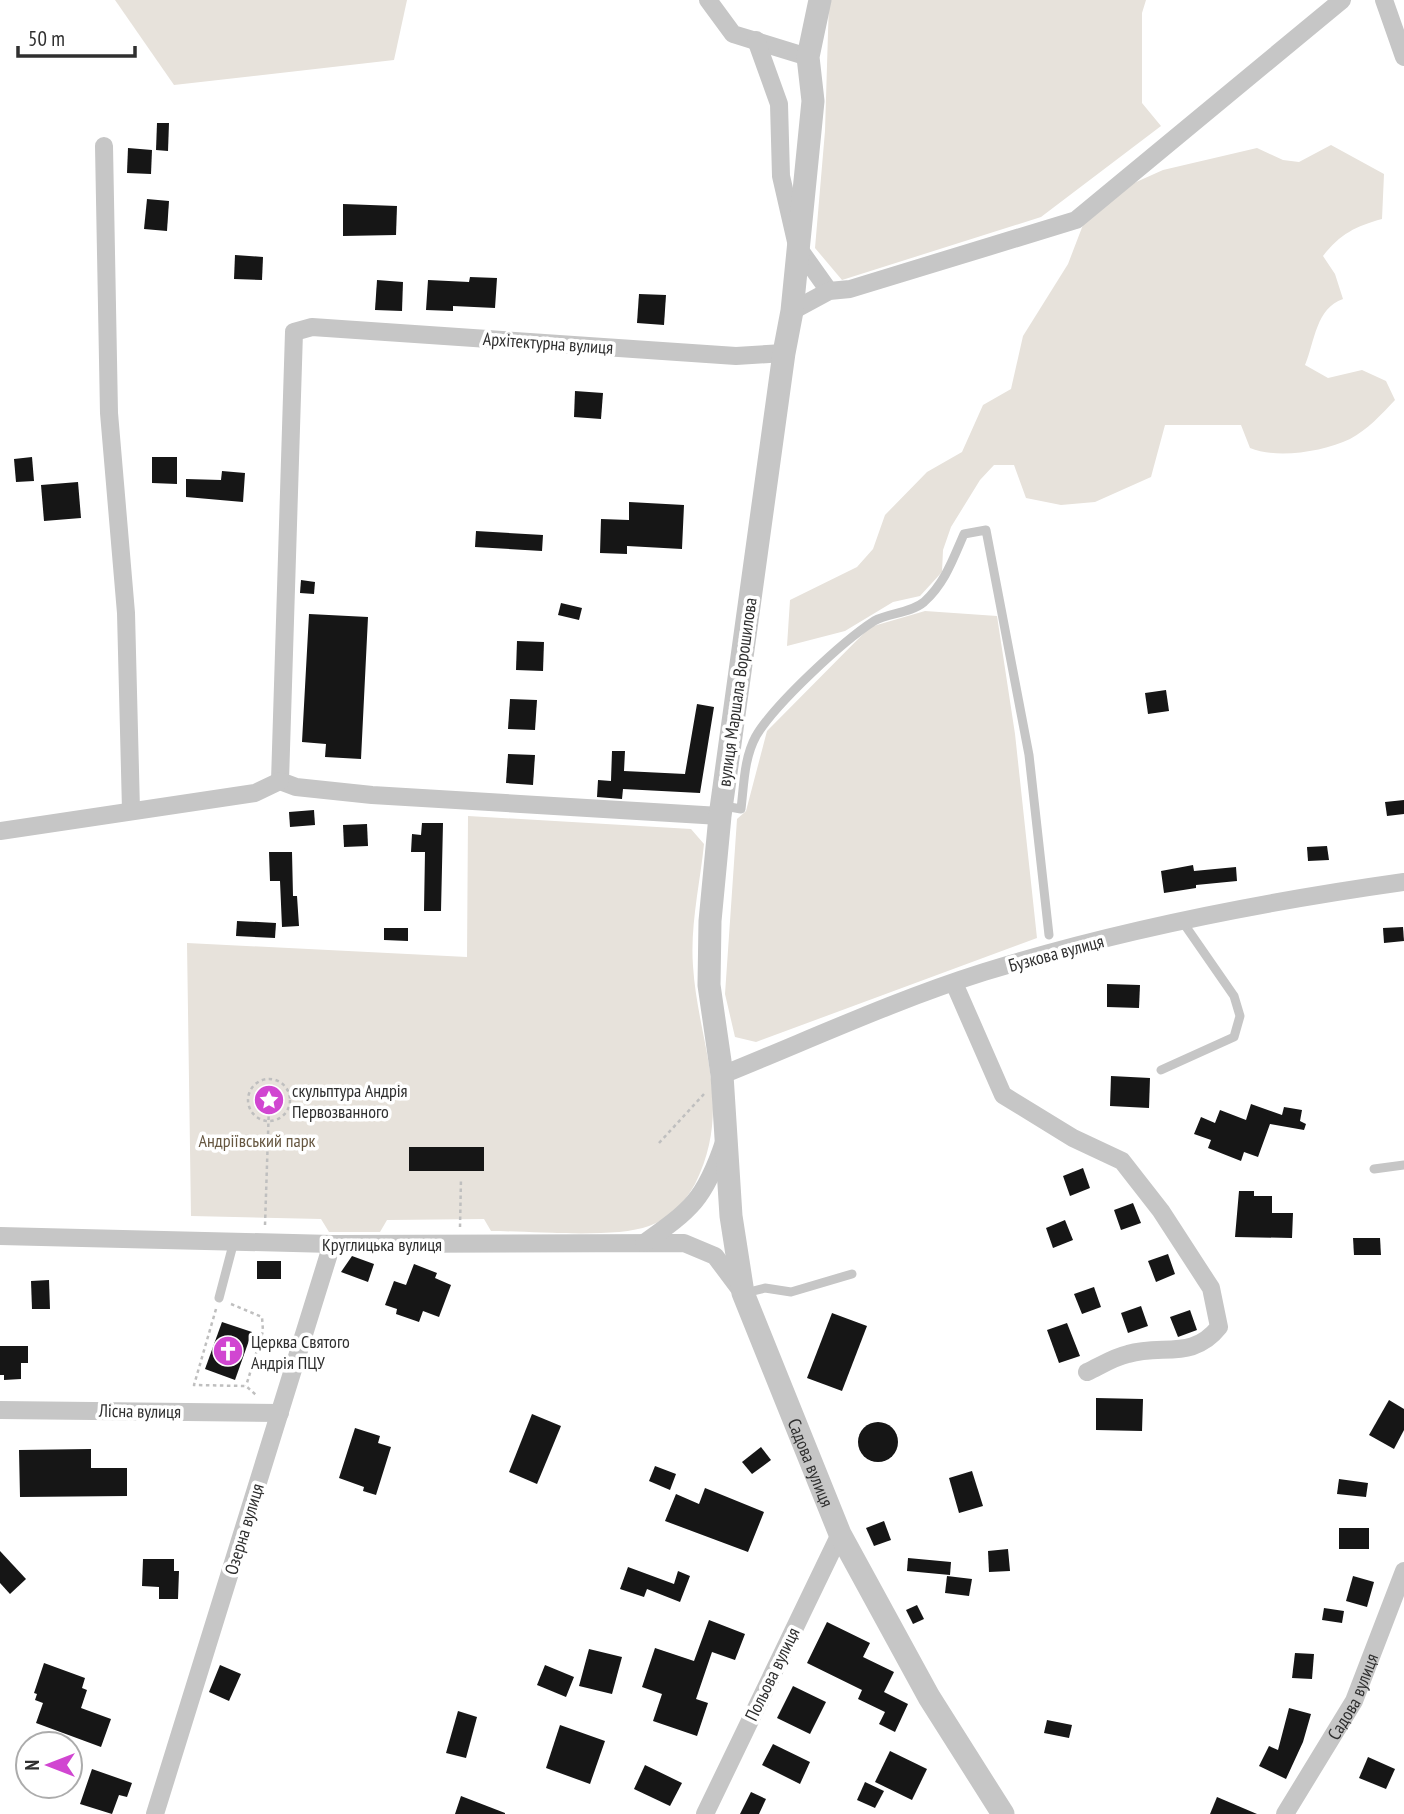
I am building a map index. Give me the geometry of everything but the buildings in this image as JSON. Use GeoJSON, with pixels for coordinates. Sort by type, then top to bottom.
{"type":"FeatureCollection","features":[{"type":"Feature","properties":{"kind":"street"},"geometry":{"type":"LineString","coordinates":[[708,0],[733,34],[808,57]]}},
{"type":"Feature","properties":{"kind":"street","name":"вулиця Маршала Ворошилова"},"geometry":{"type":"LineString","coordinates":[[722,1074],[709,985],[710,921],[721,811],[792,311],[813,101],[808,57],[820,0]]}},
{"type":"Feature","properties":{"kind":"street"},"geometry":{"type":"LineString","coordinates":[[792,311],[829,291],[850,289],[1076,220],[1342,0]]}},
{"type":"Feature","properties":{"kind":"street"},"geometry":{"type":"LineString","coordinates":[[1384,0],[1404,57]]}},
{"type":"Feature","properties":{"kind":"street"},"geometry":{"type":"LineString","coordinates":[[756,40],[779,104],[781,176],[797,246],[829,291]]}},
{"type":"Feature","properties":{"kind":"street"},"geometry":{"type":"LineString","coordinates":[[104,146],[109,413],[126,613],[131,810]]}},
{"type":"Feature","properties":{"kind":"street","name":"Архітектурна вулиця"},"geometry":{"type":"LineString","coordinates":[[280,781],[294,331],[312,327],[736,356],[784,353]]}},
{"type":"Feature","properties":{"kind":"street"},"geometry":{"type":"LineString","coordinates":[[0,831],[255,793],[280,781],[296,787],[372,794],[721,811]]}},
{"type":"Feature","properties":{"kind":"street","name":"Бузкова вулиця"},"geometry":{"type":"LineString","coordinates":[[722,1074],[984,972],[1181,919],[1287,899],[1404,882]]}},
{"type":"Feature","properties":{"kind":"street"},"geometry":{"type":"LineString","coordinates":[[954,983],[1003,1095],[1073,1138],[1122,1161],[1161,1211],[1211,1288],[1219,1327],[1208,1341],[1187,1349],[1128,1354],[1087,1372]]}},
{"type":"Feature","properties":{"kind":"street","name":"Садова вулиця"},"geometry":{"type":"LineString","coordinates":[[722,1074],[731,1216],[743,1293],[840,1534],[929,1697],[1003,1814]]}},
{"type":"Feature","properties":{"kind":"street"},"geometry":{"type":"LineString","coordinates":[[644,1243],[687,1213],[712,1173],[726,1136]]}},
{"type":"Feature","properties":{"kind":"street","name":"Круглицька вулиця"},"geometry":{"type":"LineString","coordinates":[[0,1236],[332,1244],[684,1243],[715,1256],[743,1293]]}},
{"type":"Feature","properties":{"kind":"street","name":"Озерна вулиця"},"geometry":{"type":"LineString","coordinates":[[155,1814],[332,1244]]}},
{"type":"Feature","properties":{"kind":"street","name":"Лісна вулиця"},"geometry":{"type":"LineString","coordinates":[[0,1410],[280,1413]]}},
{"type":"Feature","properties":{"kind":"street","name":"Польова вулиця"},"geometry":{"type":"LineString","coordinates":[[705,1814],[840,1534]]}},
{"type":"Feature","properties":{"kind":"street","name":"Садова вулиця"},"geometry":{"type":"LineString","coordinates":[[1286,1814],[1354,1701],[1404,1571]]}},
{"type":"Feature","properties":{"kind":"lane"},"geometry":{"type":"LineString","coordinates":[[721,811],[741,809],[747,759],[755,737],[769,718],[845,641],[877,620],[921,605],[943,582],[964,534],[986,530],[1028,755],[1049,935]]}},
{"type":"Feature","properties":{"kind":"lane"},"geometry":{"type":"LineString","coordinates":[[1161,1070],[1234,1037],[1240,1016],[1234,996],[1181,919]]}},
{"type":"Feature","properties":{"kind":"lane"},"geometry":{"type":"LineString","coordinates":[[1374,1169],[1404,1165]]}},
{"type":"Feature","properties":{"kind":"lane"},"geometry":{"type":"LineString","coordinates":[[219,1298],[234,1241]]}},
{"type":"Feature","properties":{"kind":"lane"},"geometry":{"type":"LineString","coordinates":[[743,1293],[765,1288],[791,1292],[852,1274]]}},
{"type":"Feature","properties":{"kind":"path"},"geometry":{"type":"LineString","coordinates":[[659,1143],[722,1074]]}},
{"type":"Feature","properties":{"kind":"path"},"geometry":{"type":"LineString","coordinates":[[265,1080],[279,1082],[285,1087],[290,1100],[285,1114],[269,1121],[253,1114],[248,1100],[253,1087],[265,1080]]}},
{"type":"Feature","properties":{"kind":"path"},"geometry":{"type":"LineString","coordinates":[[265,1242],[269,1105]]}},
{"type":"Feature","properties":{"kind":"path"},"geometry":{"type":"LineString","coordinates":[[460,1244],[461,1178]]}},
{"type":"Feature","properties":{"kind":"path"},"geometry":{"type":"LineString","coordinates":[[219,1298],[262,1317],[262,1331],[246,1385],[194,1384],[219,1298]]}},
{"type":"Feature","properties":{"kind":"green space"},"geometry":{"type":"Polygon","coordinates":[[[115,0],[407,0],[394,60],[174,85],[115,0]]]}},
{"type":"Feature","properties":{"kind":"green space"},"geometry":{"type":"Polygon","coordinates":[[[829,0],[1146,0],[1142,13],[1142,103],[1161,126],[1041,217],[842,280],[815,248],[825,131],[829,0]]]}},
{"type":"Feature","properties":{"kind":"green space"},"geometry":{"type":"Polygon","coordinates":[[[1331,145],[1384,174],[1382,219],[1349,232],[1323,256],[1335,274],[1343,299],[1334,303],[1322,318],[1305,365],[1328,378],[1362,370],[1386,381],[1395,400],[1374,421],[1339,444],[1286,453],[1250,448],[1241,425],[1165,425],[1151,477],[1095,502],[1061,505],[1026,498],[1014,465],[994,465],[980,480],[951,527],[943,550],[942,572],[920,596],[893,602],[845,631],[787,646],[790,600],[857,567],[873,549],[885,515],[927,472],[962,452],[983,405],[1011,389],[1023,336],[1068,264],[1086,217],[1134,183],[1163,170],[1257,148],[1283,160],[1299,162],[1331,145]]]}},
{"type":"Feature","properties":{"kind":"green space"},"geometry":{"type":"Polygon","coordinates":[[[925,611],[997,616],[1015,734],[1037,938],[756,1042],[735,1037],[725,994],[737,819],[746,811],[767,731],[870,627],[925,611]]]}},
{"type":"Feature","properties":{"kind":"green space","name":"Андріївський парк"},"geometry":{"type":"Polygon","coordinates":[[[468,816],[691,829],[704,844],[692,951],[696,995],[713,1101],[712,1128],[706,1155],[691,1191],[676,1209],[656,1223],[634,1230],[615,1232],[491,1231],[484,1219],[387,1220],[380,1232],[329,1232],[321,1219],[191,1216],[187,943],[467,957],[468,816]]]}},
{"type":"Feature","properties":{"kind":"place","name":"скульптура Андрія Первозванного"},"geometry":{"type":"Point","coordinates":[269,1100]}},
{"type":"Feature","properties":{"kind":"place","name":"Церква Святого Андрія ПЦУ"},"geometry":{"type":"Point","coordinates":[228,1351]}}]}
